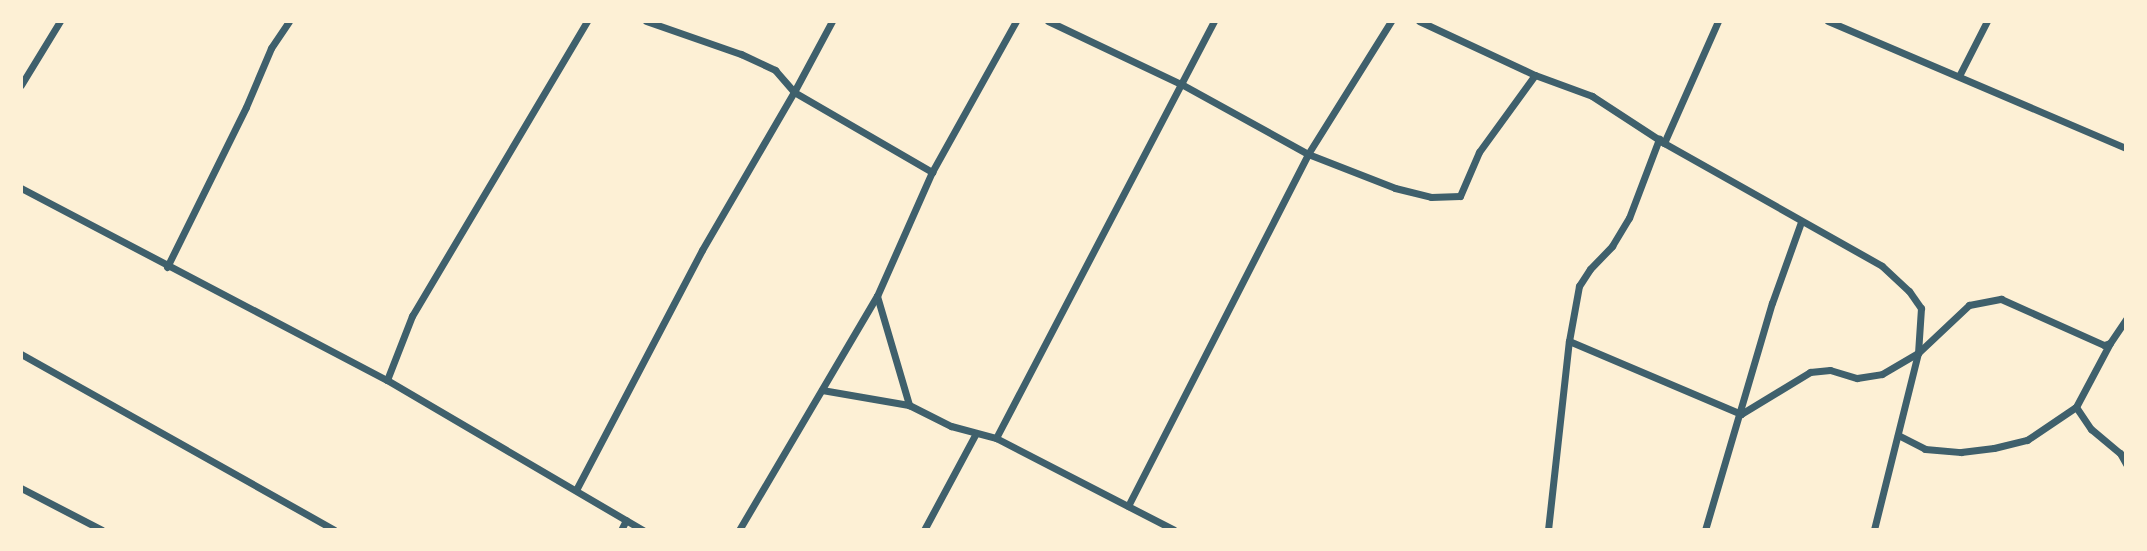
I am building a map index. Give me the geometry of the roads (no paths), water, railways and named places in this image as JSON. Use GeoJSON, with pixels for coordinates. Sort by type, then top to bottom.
{"type":"FeatureCollection","features":[{"type":"Feature","properties":{"kind":"street"},"geometry":{"type":"LineString","coordinates":[[21,85],[60,21]]}},
{"type":"Feature","properties":{"kind":"street"},"geometry":{"type":"LineString","coordinates":[[167,267],[246,107],[271,48],[289,21]]}},
{"type":"Feature","properties":{"kind":"street"},"geometry":{"type":"LineString","coordinates":[[387,380],[412,316],[587,21]]}},
{"type":"Feature","properties":{"kind":"street"},"geometry":{"type":"LineString","coordinates":[[646,21],[741,54],[775,70],[794,92],[932,172]]}},
{"type":"Feature","properties":{"kind":"street"},"geometry":{"type":"LineString","coordinates":[[576,490],[702,250],[832,21]]}},
{"type":"Feature","properties":{"kind":"street"},"geometry":{"type":"LineString","coordinates":[[739,530],[877,296],[932,172],[1016,21]]}},
{"type":"Feature","properties":{"kind":"street"},"geometry":{"type":"LineString","coordinates":[[1048,21],[1183,85],[1308,154],[1395,188],[1431,197],[1460,196],[1479,152],[1535,75]]}},
{"type":"Feature","properties":{"kind":"street"},"geometry":{"type":"LineString","coordinates":[[996,438],[1183,85],[1214,21]]}},
{"type":"Feature","properties":{"kind":"street"},"geometry":{"type":"LineString","coordinates":[[1128,506],[1308,154],[1391,21]]}},
{"type":"Feature","properties":{"kind":"street"},"geometry":{"type":"LineString","coordinates":[[1419,21],[1535,75],[1592,96],[1661,141],[1882,266],[1909,291],[1921,308],[1918,353],[1874,530]]}},
{"type":"Feature","properties":{"kind":"street"},"geometry":{"type":"LineString","coordinates":[[1548,530],[1569,341],[1579,286],[1590,269],[1612,246],[1629,218],[1661,141],[1718,21]]}},
{"type":"Feature","properties":{"kind":"street"},"geometry":{"type":"LineString","coordinates":[[1828,21],[2126,148]]}},
{"type":"Feature","properties":{"kind":"street"},"geometry":{"type":"LineString","coordinates":[[1959,76],[1987,21]]}},
{"type":"Feature","properties":{"kind":"street"},"geometry":{"type":"LineString","coordinates":[[21,188],[167,267],[387,380],[643,530]]}},
{"type":"Feature","properties":{"kind":"street"},"geometry":{"type":"LineString","coordinates":[[1705,530],[1772,303],[1801,222]]}},
{"type":"Feature","properties":{"kind":"street"},"geometry":{"type":"LineString","coordinates":[[877,296],[909,405]]}},
{"type":"Feature","properties":{"kind":"street"},"geometry":{"type":"LineString","coordinates":[[1741,414],[1810,372],[1830,370],[1857,378],[1871,377],[1918,353],[1969,305],[2001,299],[2104,345],[2110,343]]}},
{"type":"Feature","properties":{"kind":"street"},"geometry":{"type":"LineString","coordinates":[[1898,435],[1925,449],[1961,452],[2027,440],[2076,407],[2126,319]]}},
{"type":"Feature","properties":{"kind":"street"},"geometry":{"type":"LineString","coordinates":[[1569,341],[1741,414]]}},
{"type":"Feature","properties":{"kind":"street"},"geometry":{"type":"LineString","coordinates":[[21,354],[334,530]]}},
{"type":"Feature","properties":{"kind":"street"},"geometry":{"type":"LineString","coordinates":[[822,390],[909,405],[975,435],[996,438],[1174,530]]}},
{"type":"Feature","properties":{"kind":"street"},"geometry":{"type":"LineString","coordinates":[[2076,407],[2091,429],[2120,453],[2126,464]]}},
{"type":"Feature","properties":{"kind":"street"},"geometry":{"type":"LineString","coordinates":[[924,530],[975,435]]}},
{"type":"Feature","properties":{"kind":"street"},"geometry":{"type":"LineString","coordinates":[[21,488],[102,530]]}},
{"type":"Feature","properties":{"kind":"street"},"geometry":{"type":"LineString","coordinates":[[621,530],[626,520]]}}]}
